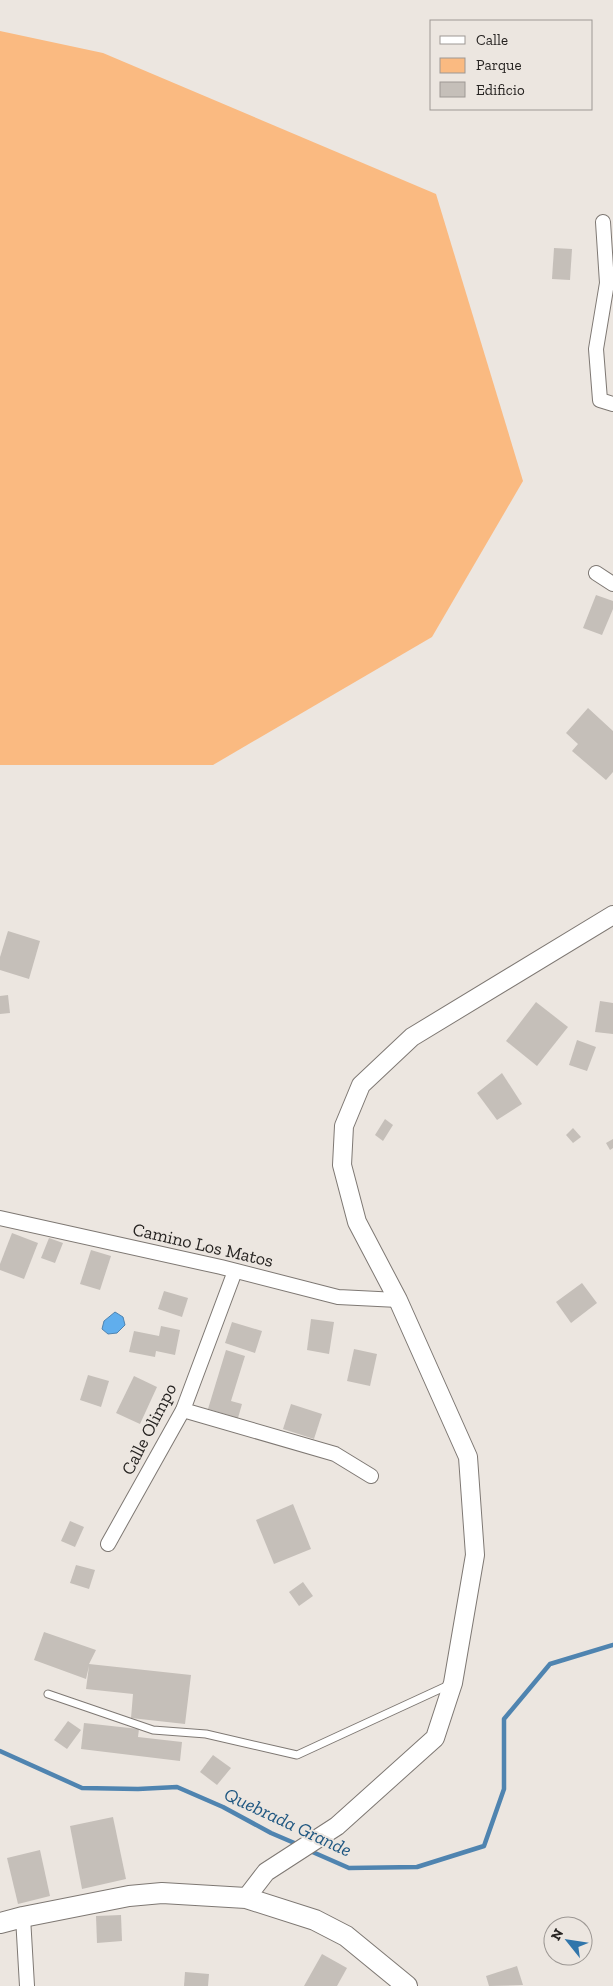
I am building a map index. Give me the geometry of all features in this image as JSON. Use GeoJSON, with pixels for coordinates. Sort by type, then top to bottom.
{"type":"FeatureCollection","features":[{"type":"Feature","properties":{"kind":"main road"},"geometry":{"type":"LineString","coordinates":[[0,1923],[23,1916],[129,1896],[162,1893],[246,1898],[315,1920],[346,1936],[407,1986]]}},
{"type":"Feature","properties":{"kind":"street"},"geometry":{"type":"LineString","coordinates":[[603,222],[607,283],[596,349],[600,400],[613,404]]}},
{"type":"Feature","properties":{"kind":"street"},"geometry":{"type":"LineString","coordinates":[[596,573],[613,584]]}},
{"type":"Feature","properties":{"kind":"street"},"geometry":{"type":"LineString","coordinates":[[246,1898],[266,1872],[337,1826],[435,1738],[453,1683],[475,1555],[468,1456],[398,1300],[357,1222],[342,1165],[344,1126],[361,1086],[412,1037],[613,915]]}},
{"type":"Feature","properties":{"kind":"street","name":"Camino Los Matos"},"geometry":{"type":"LineString","coordinates":[[0,1218],[235,1271],[338,1297],[398,1300]]}},
{"type":"Feature","properties":{"kind":"street","name":"Calle Olimpo"},"geometry":{"type":"LineString","coordinates":[[108,1544],[182,1410],[235,1271]]}},
{"type":"Feature","properties":{"kind":"street"},"geometry":{"type":"LineString","coordinates":[[182,1410],[335,1454],[371,1476]]}},
{"type":"Feature","properties":{"kind":"street"},"geometry":{"type":"LineString","coordinates":[[23,1916],[27,1986]]}},
{"type":"Feature","properties":{"kind":"lane"},"geometry":{"type":"LineString","coordinates":[[48,1694],[153,1730],[206,1734],[297,1755],[453,1683]]}},
{"type":"Feature","properties":{"kind":"green space"},"geometry":{"type":"Polygon","coordinates":[[[0,31],[103,53],[436,194],[523,481],[432,637],[213,765],[0,765],[0,31]]]}},
{"type":"Feature","properties":{"kind":"water"},"geometry":{"type":"Polygon","coordinates":[[[115,1312],[123,1317],[125,1325],[117,1333],[108,1334],[102,1329],[104,1321],[115,1312]]]}},
{"type":"Feature","properties":{"kind":"building"},"geometry":{"type":"Polygon","coordinates":[[[554,248],[572,249],[570,280],[552,279],[554,248]]]}},
{"type":"Feature","properties":{"kind":"building"},"geometry":{"type":"Polygon","coordinates":[[[596,595],[613,601],[613,609],[602,635],[583,628],[596,595]]]}},
{"type":"Feature","properties":{"kind":"building"},"geometry":{"type":"Polygon","coordinates":[[[588,708],[613,731],[613,772],[606,780],[572,751],[578,744],[566,733],[588,708]]]}},
{"type":"Feature","properties":{"kind":"building"},"geometry":{"type":"Polygon","coordinates":[[[8,931],[40,941],[29,979],[0,970],[0,957],[8,931]]]}},
{"type":"Feature","properties":{"kind":"building"},"geometry":{"type":"Polygon","coordinates":[[[8,995],[10,1013],[0,1014],[0,996],[8,995]]]}},
{"type":"Feature","properties":{"kind":"building"},"geometry":{"type":"Polygon","coordinates":[[[600,1001],[613,1003],[613,1034],[595,1032],[600,1001]]]}},
{"type":"Feature","properties":{"kind":"building"},"geometry":{"type":"Polygon","coordinates":[[[536,1002],[568,1027],[537,1066],[506,1041],[536,1002]]]}},
{"type":"Feature","properties":{"kind":"building"},"geometry":{"type":"Polygon","coordinates":[[[577,1040],[596,1047],[587,1071],[569,1065],[577,1040]]]}},
{"type":"Feature","properties":{"kind":"building"},"geometry":{"type":"Polygon","coordinates":[[[502,1073],[522,1104],[497,1120],[477,1093],[502,1073]]]}},
{"type":"Feature","properties":{"kind":"building"},"geometry":{"type":"Polygon","coordinates":[[[385,1119],[393,1125],[383,1141],[375,1135],[385,1119]]]}},
{"type":"Feature","properties":{"kind":"building"},"geometry":{"type":"Polygon","coordinates":[[[573,1128],[581,1137],[573,1143],[566,1135],[573,1128]]]}},
{"type":"Feature","properties":{"kind":"building"},"geometry":{"type":"Polygon","coordinates":[[[613,1139],[613,1148],[610,1150],[606,1143],[613,1139]]]}},
{"type":"Feature","properties":{"kind":"building"},"geometry":{"type":"Polygon","coordinates":[[[12,1233],[38,1243],[24,1279],[0,1270],[0,1264],[12,1233]]]}},
{"type":"Feature","properties":{"kind":"building"},"geometry":{"type":"Polygon","coordinates":[[[49,1238],[63,1243],[55,1263],[41,1258],[49,1238]]]}},
{"type":"Feature","properties":{"kind":"building"},"geometry":{"type":"Polygon","coordinates":[[[91,1250],[111,1256],[100,1290],[80,1284],[91,1250]]]}},
{"type":"Feature","properties":{"kind":"building"},"geometry":{"type":"Polygon","coordinates":[[[582,1283],[597,1303],[571,1323],[556,1302],[582,1283]]]}},
{"type":"Feature","properties":{"kind":"building"},"geometry":{"type":"Polygon","coordinates":[[[164,1291],[188,1298],[182,1317],[158,1309],[164,1291]]]}},
{"type":"Feature","properties":{"kind":"building"},"geometry":{"type":"Polygon","coordinates":[[[311,1319],[334,1322],[329,1354],[307,1350],[311,1319]]]}},
{"type":"Feature","properties":{"kind":"building"},"geometry":{"type":"Polygon","coordinates":[[[232,1322],[262,1331],[255,1353],[225,1343],[232,1322]]]}},
{"type":"Feature","properties":{"kind":"building"},"geometry":{"type":"Polygon","coordinates":[[[161,1326],[180,1330],[175,1355],[156,1351],[155,1357],[129,1352],[134,1331],[159,1336],[161,1326]]]}},
{"type":"Feature","properties":{"kind":"building"},"geometry":{"type":"Polygon","coordinates":[[[354,1349],[377,1354],[370,1386],[347,1381],[354,1349]]]}},
{"type":"Feature","properties":{"kind":"building"},"geometry":{"type":"Polygon","coordinates":[[[226,1350],[245,1356],[231,1401],[242,1404],[238,1418],[208,1409],[226,1350]]]}},
{"type":"Feature","properties":{"kind":"building"},"geometry":{"type":"Polygon","coordinates":[[[88,1375],[109,1381],[101,1407],[80,1400],[88,1375]]]}},
{"type":"Feature","properties":{"kind":"building"},"geometry":{"type":"Polygon","coordinates":[[[134,1376],[157,1387],[140,1424],[116,1413],[134,1376]]]}},
{"type":"Feature","properties":{"kind":"building"},"geometry":{"type":"Polygon","coordinates":[[[291,1404],[322,1414],[314,1439],[283,1429],[291,1404]]]}},
{"type":"Feature","properties":{"kind":"building"},"geometry":{"type":"Polygon","coordinates":[[[293,1504],[311,1549],[274,1564],[256,1520],[293,1504]]]}},
{"type":"Feature","properties":{"kind":"building"},"geometry":{"type":"Polygon","coordinates":[[[70,1521],[84,1527],[75,1547],[61,1541],[70,1521]]]}},
{"type":"Feature","properties":{"kind":"building"},"geometry":{"type":"Polygon","coordinates":[[[76,1565],[95,1570],[89,1589],[70,1583],[76,1565]]]}},
{"type":"Feature","properties":{"kind":"building"},"geometry":{"type":"Polygon","coordinates":[[[303,1582],[313,1596],[299,1606],[289,1592],[303,1582]]]}},
{"type":"Feature","properties":{"kind":"building"},"geometry":{"type":"Polygon","coordinates":[[[44,1632],[96,1650],[89,1664],[191,1675],[185,1724],[131,1718],[133,1694],[86,1689],[89,1666],[86,1679],[34,1660],[44,1632]]]}},
{"type":"Feature","properties":{"kind":"building"},"geometry":{"type":"Polygon","coordinates":[[[68,1721],[81,1730],[67,1749],[54,1740],[68,1721]]]}},
{"type":"Feature","properties":{"kind":"building"},"geometry":{"type":"Polygon","coordinates":[[[84,1723],[139,1729],[138,1737],[182,1742],[180,1761],[81,1749],[84,1723]]]}},
{"type":"Feature","properties":{"kind":"building"},"geometry":{"type":"Polygon","coordinates":[[[213,1755],[231,1768],[217,1785],[200,1772],[213,1755]]]}},
{"type":"Feature","properties":{"kind":"building"},"geometry":{"type":"Polygon","coordinates":[[[113,1817],[126,1879],[82,1889],[70,1826],[113,1817]]]}},
{"type":"Feature","properties":{"kind":"building"},"geometry":{"type":"Polygon","coordinates":[[[40,1850],[50,1896],[18,1904],[7,1858],[40,1850]]]}},
{"type":"Feature","properties":{"kind":"building"},"geometry":{"type":"Polygon","coordinates":[[[121,1915],[122,1941],[97,1943],[96,1916],[121,1915]]]}},
{"type":"Feature","properties":{"kind":"building"},"geometry":{"type":"Polygon","coordinates":[[[322,1954],[347,1968],[337,1986],[304,1986],[322,1954]]]}},
{"type":"Feature","properties":{"kind":"building"},"geometry":{"type":"Polygon","coordinates":[[[517,1966],[523,1985],[489,1986],[486,1976],[517,1966]]]}},
{"type":"Feature","properties":{"kind":"building"},"geometry":{"type":"Polygon","coordinates":[[[185,1972],[209,1974],[208,1986],[184,1986],[185,1972]]]}},
{"type":"Feature","properties":{"kind":"waterway","name":"Quebrada Grande"},"geometry":{"type":"LineString","coordinates":[[308,1850],[349,1868],[417,1867],[484,1846],[504,1789],[504,1719],[550,1664],[613,1645]]}},
{"type":"Feature","properties":{"kind":"waterway","name":"Quebrada Grande"},"geometry":{"type":"LineString","coordinates":[[0,1751],[82,1788],[138,1789],[177,1787],[223,1807],[271,1833],[299,1845]]}}]}
